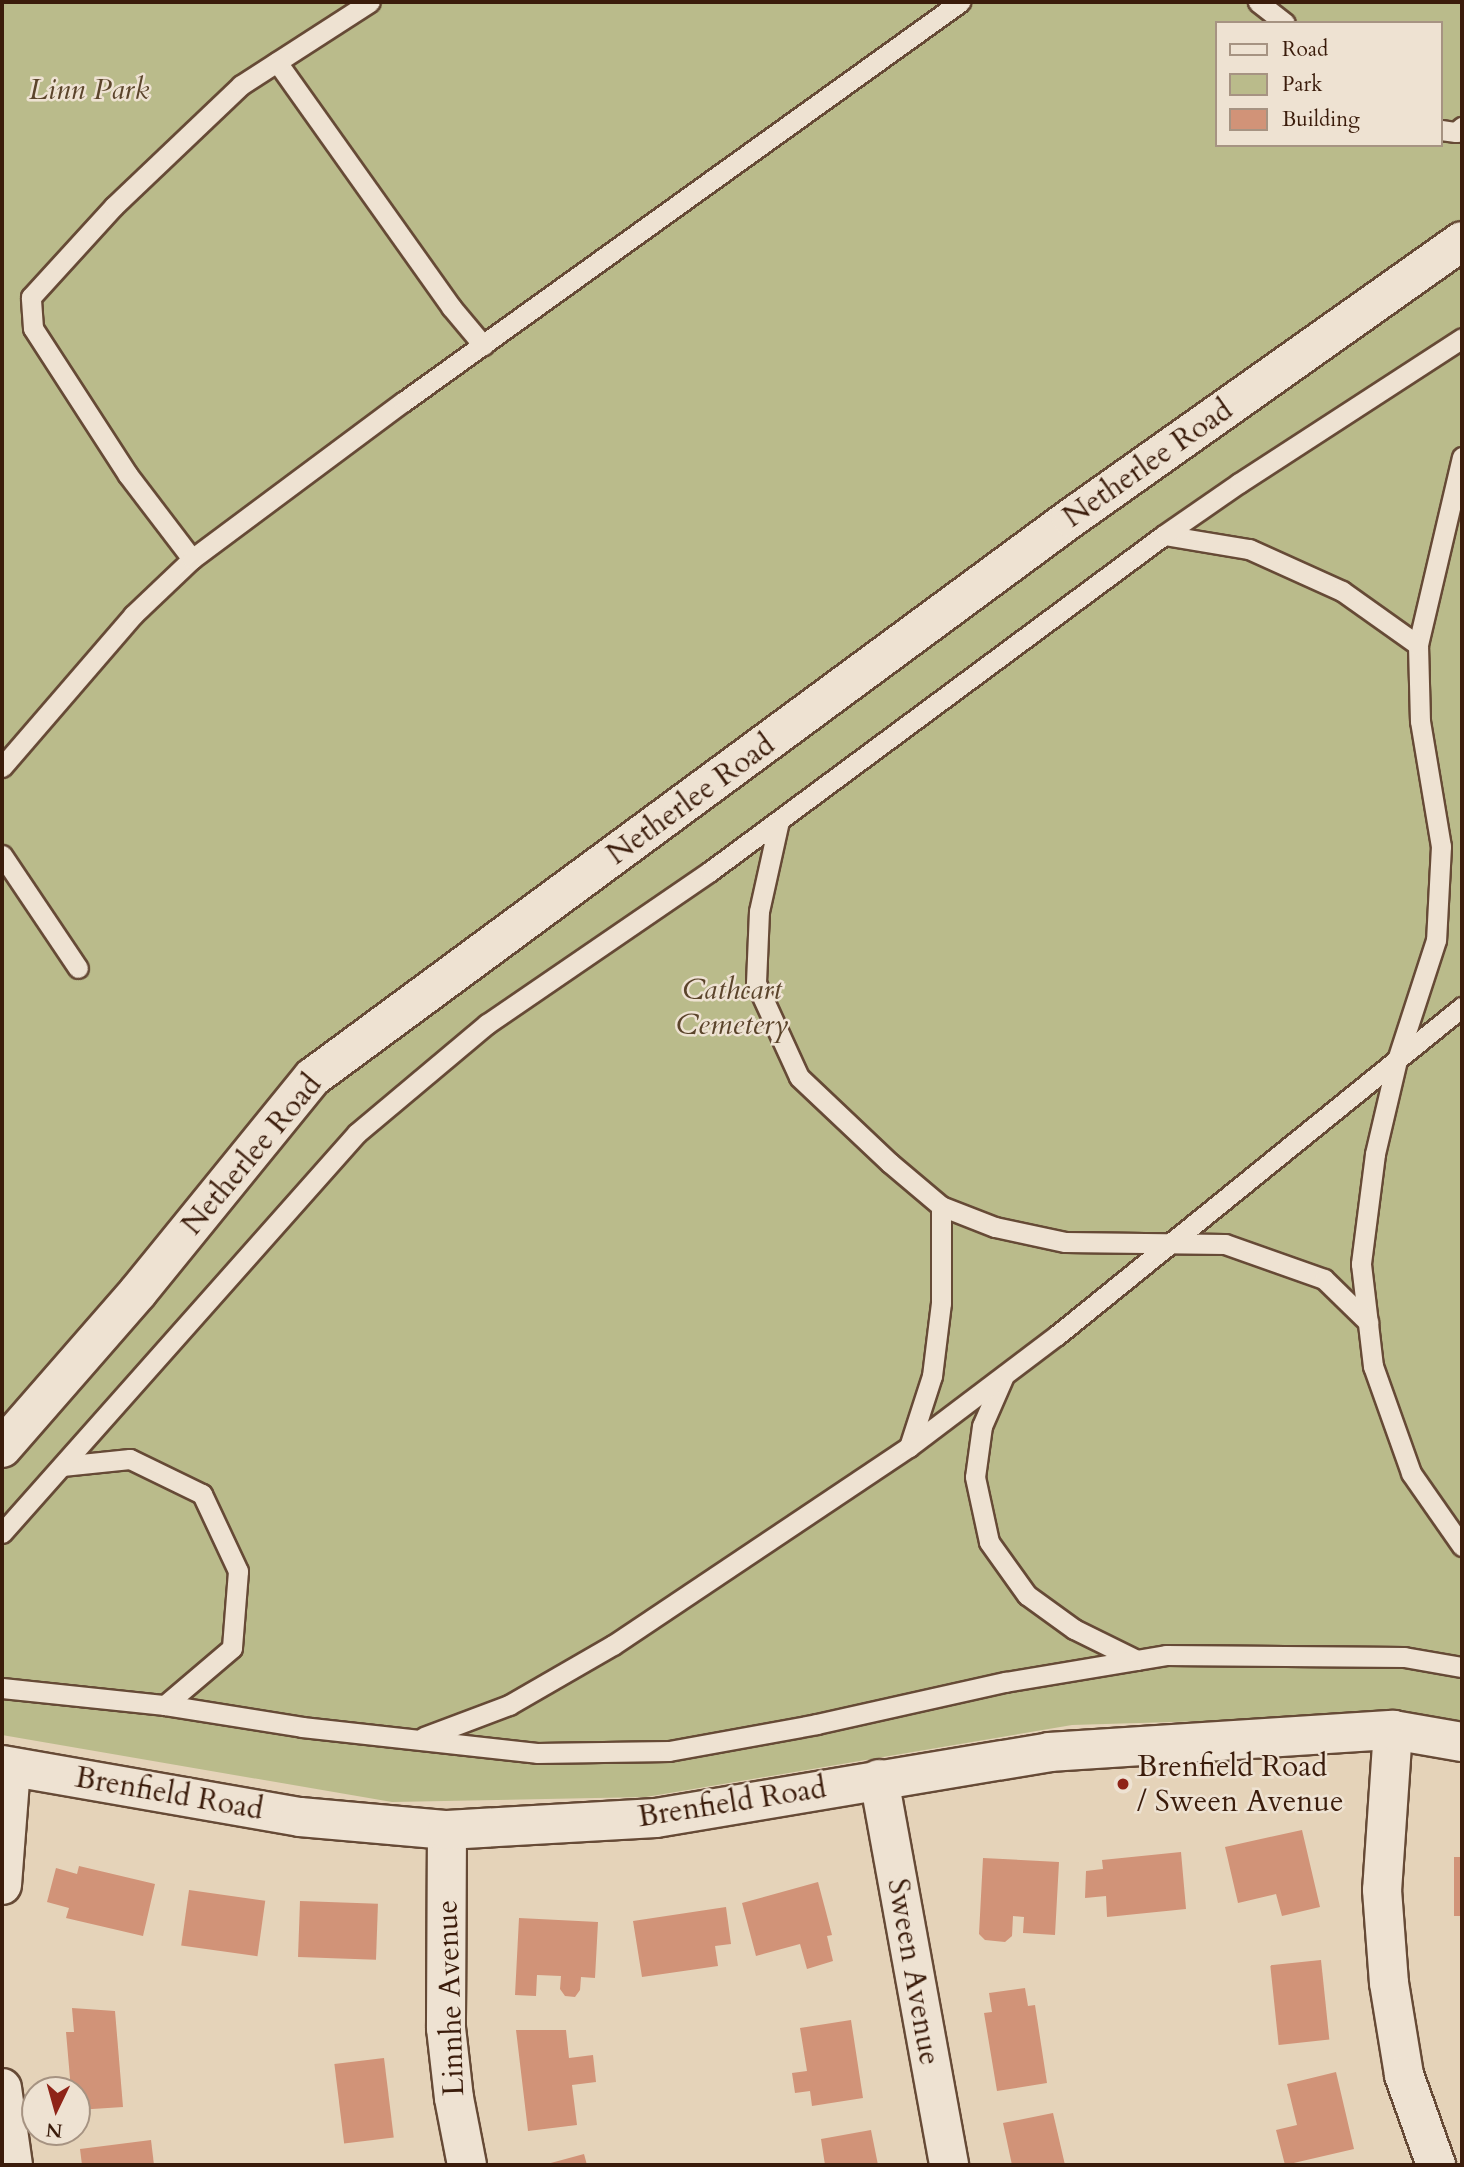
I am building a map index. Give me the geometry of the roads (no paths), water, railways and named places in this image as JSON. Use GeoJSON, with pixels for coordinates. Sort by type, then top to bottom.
{"type":"FeatureCollection","features":[{"type":"Feature","properties":{"kind":"street","name":"Netherlee Road"},"geometry":{"type":"LineString","coordinates":[[2,1448],[138,1292],[313,1077],[1071,518],[1462,241]]}},
{"type":"Feature","properties":{"kind":"street","name":"Brenfield Road"},"geometry":{"type":"LineString","coordinates":[[6,1766],[300,1816],[447,1830],[656,1818],[1049,1752],[1393,1730],[1462,1742]]}},
{"type":"Feature","properties":{"kind":"street"},"geometry":{"type":"LineString","coordinates":[[1393,1730],[1382,1890],[1389,1983],[1404,2075],[1436,2165]]}},
{"type":"Feature","properties":{"kind":"street"},"geometry":{"type":"LineString","coordinates":[[2,1885],[6,1766]]}},
{"type":"Feature","properties":{"kind":"street","name":"Sween Avenue"},"geometry":{"type":"LineString","coordinates":[[879,1779],[948,2165]]}},
{"type":"Feature","properties":{"kind":"street","name":"Linnhe Avenue"},"geometry":{"type":"LineString","coordinates":[[447,1830],[446,2028],[454,2098],[467,2165]]}},
{"type":"Feature","properties":{"kind":"street"},"geometry":{"type":"LineString","coordinates":[[2,2088],[13,2165]]}},
{"type":"Feature","properties":{"kind":"lane"},"geometry":{"type":"LineString","coordinates":[[192,559],[128,475],[33,328],[31,297],[114,206],[241,85],[370,2]]}},
{"type":"Feature","properties":{"kind":"lane"},"geometry":{"type":"LineString","coordinates":[[2,767],[133,615],[192,559],[483,345],[960,2]]}},
{"type":"Feature","properties":{"kind":"lane"},"geometry":{"type":"LineString","coordinates":[[1258,2],[1282,21]]}},
{"type":"Feature","properties":{"kind":"lane"},"geometry":{"type":"LineString","coordinates":[[277,62],[452,307],[483,345]]}},
{"type":"Feature","properties":{"kind":"lane"},"geometry":{"type":"LineString","coordinates":[[1443,130],[1456,132],[1462,127]]}},
{"type":"Feature","properties":{"kind":"lane"},"geometry":{"type":"LineString","coordinates":[[2,1533],[357,1133],[487,1024],[779,821],[1164,535],[1462,338]]}},
{"type":"Feature","properties":{"kind":"lane"},"geometry":{"type":"LineString","coordinates":[[1462,457],[1418,645],[1420,721],[1441,846],[1436,940],[1397,1060],[1375,1154],[1361,1264],[1373,1366],[1411,1473],[1462,1546]]}},
{"type":"Feature","properties":{"kind":"lane"},"geometry":{"type":"LineString","coordinates":[[1164,535],[1249,549],[1342,591],[1418,645]]}},
{"type":"Feature","properties":{"kind":"lane"},"geometry":{"type":"LineString","coordinates":[[779,821],[759,911],[756,983],[799,1077],[890,1163],[941,1206],[995,1227],[1065,1242],[1225,1244],[1324,1279],[1368,1322]]}},
{"type":"Feature","properties":{"kind":"lane"},"geometry":{"type":"LineString","coordinates":[[2,855],[78,968]]}},
{"type":"Feature","properties":{"kind":"lane"},"geometry":{"type":"LineString","coordinates":[[420,1739],[509,1705],[613,1645],[909,1447],[1004,1376],[1462,1007]]}},
{"type":"Feature","properties":{"kind":"lane"},"geometry":{"type":"LineString","coordinates":[[909,1447],[932,1376],[941,1303],[941,1206]]}},
{"type":"Feature","properties":{"kind":"lane"},"geometry":{"type":"LineString","coordinates":[[1004,1376],[982,1426],[975,1477],[989,1542],[1027,1595],[1074,1629],[1136,1660]]}},
{"type":"Feature","properties":{"kind":"lane"},"geometry":{"type":"LineString","coordinates":[[62,1465],[130,1459],[202,1494],[238,1571],[232,1648],[165,1705]]}},
{"type":"Feature","properties":{"kind":"lane"},"geometry":{"type":"LineString","coordinates":[[2,1688],[165,1705],[302,1727],[537,1752],[669,1751],[817,1724],[1005,1682],[1166,1655],[1405,1657],[1462,1667]]}},
{"type":"Feature","properties":{"kind":"place","name":"Brenfield Road / Sween Avenue"},"geometry":{"type":"Point","coordinates":[1123,1784]}},
{"type":"Feature","properties":{"kind":"park label","name":"Linn Park"},"geometry":{"type":"Point","coordinates":[89,90]}},
{"type":"Feature","properties":{"kind":"park label","name":"Cathcart Cemetery"},"geometry":{"type":"Point","coordinates":[732,1007]}}]}
